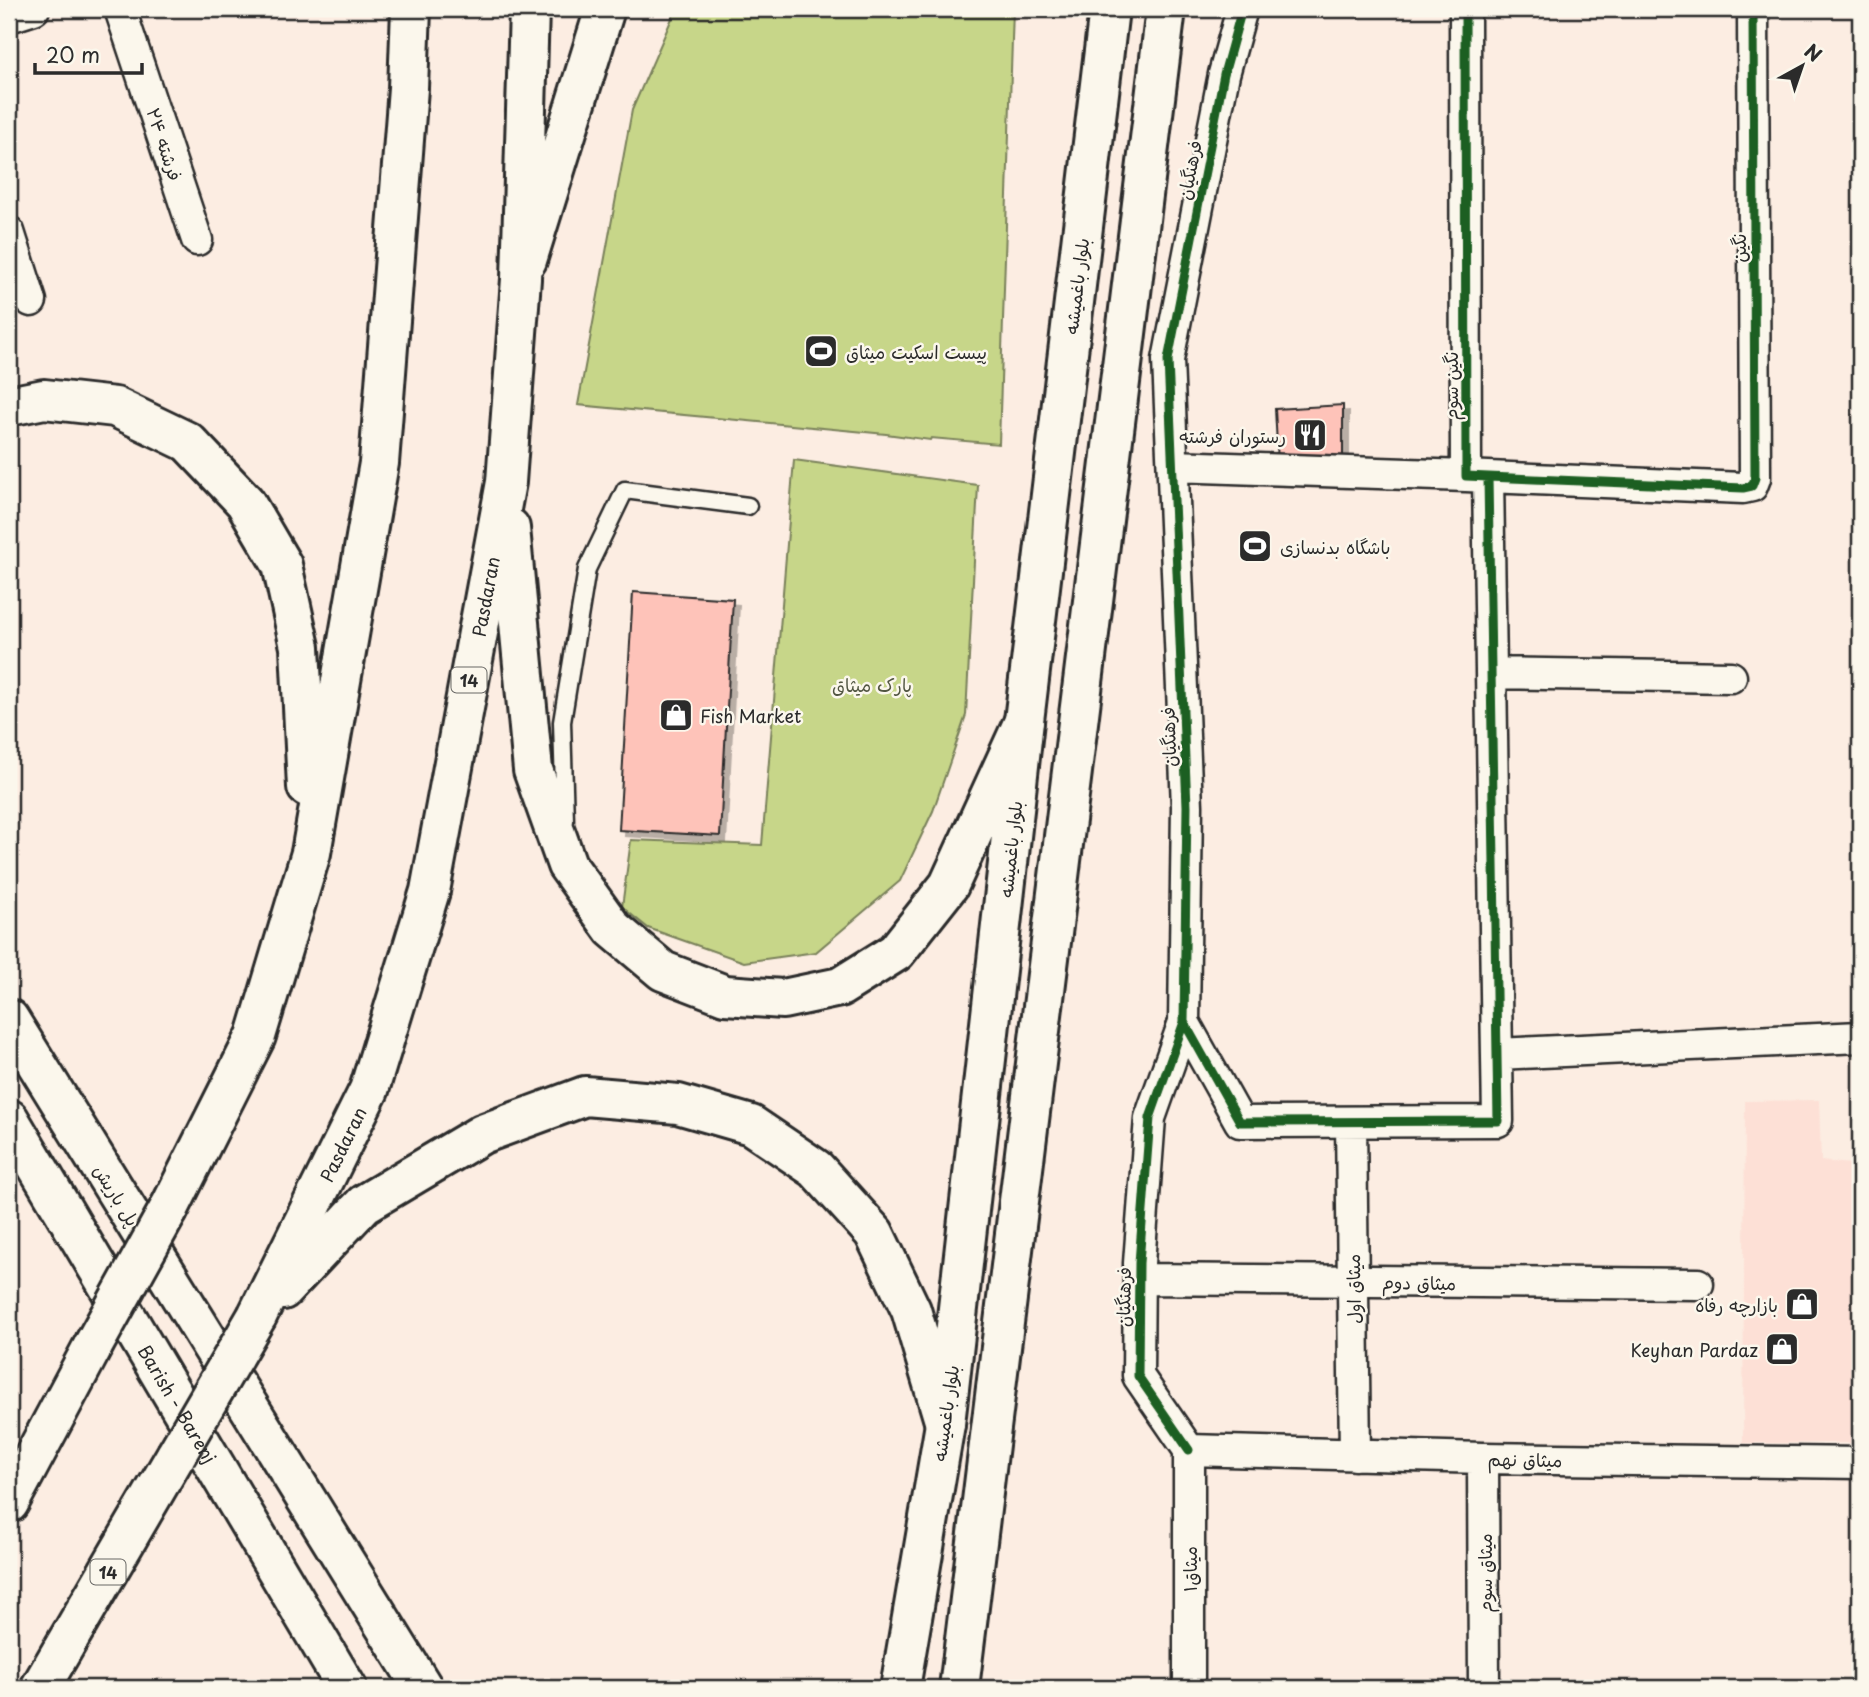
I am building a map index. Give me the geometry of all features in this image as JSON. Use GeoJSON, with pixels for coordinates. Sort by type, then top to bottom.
{"type":"FeatureCollection","features":[{"type":"Feature","properties":{"kind":"main road"},"geometry":{"type":"LineString","coordinates":[[9,1503],[169,1209],[256,1036],[310,853],[379,463],[408,89],[411,9]]}},
{"type":"Feature","properties":{"kind":"main road","name":"Pasdaran"},"geometry":{"type":"LineString","coordinates":[[257,1316],[369,1090],[430,891],[506,482],[521,279],[529,9]]}},
{"type":"Feature","properties":{"kind":"main road"},"geometry":{"type":"LineString","coordinates":[[521,279],[605,9]]}},
{"type":"Feature","properties":{"kind":"main road","name":"بلوار باغمیشه"},"geometry":{"type":"LineString","coordinates":[[900,1688],[945,1424],[1024,721],[1109,9]]}},
{"type":"Feature","properties":{"kind":"main road"},"geometry":{"type":"LineString","coordinates":[[960,1688],[1166,9]]}},
{"type":"Feature","properties":{"kind":"main road"},"geometry":{"type":"LineString","coordinates":[[9,406],[44,398],[115,407],[188,442],[246,502],[282,565],[300,648],[310,853]]}},
{"type":"Feature","properties":{"kind":"main road"},"geometry":{"type":"LineString","coordinates":[[506,482],[533,769],[567,865],[613,929],[663,971],[725,995],[783,999],[840,987],[896,952],[949,885],[1024,721]]}},
{"type":"Feature","properties":{"kind":"main road","name":"پل باریش"},"geometry":{"type":"LineString","coordinates":[[9,1019],[423,1688]]}},
{"type":"Feature","properties":{"kind":"main road"},"geometry":{"type":"LineString","coordinates":[[257,1316],[365,1205],[482,1133],[585,1096],[678,1104],[751,1125],[816,1169],[874,1233],[911,1310],[945,1424]]}},
{"type":"Feature","properties":{"kind":"main road","name":"Barish - Barenj"},"geometry":{"type":"LineString","coordinates":[[9,1119],[347,1688]]}},
{"type":"Feature","properties":{"kind":"main road","name":"14"},"geometry":{"type":"LineString","coordinates":[[40,1688],[257,1316]]}},
{"type":"Feature","properties":{"kind":"street"},"geometry":{"type":"LineString","coordinates":[[9,17],[33,9]]}},
{"type":"Feature","properties":{"kind":"street","name":"فرشته ۲۴"},"geometry":{"type":"LineString","coordinates":[[120,9],[197,240]]}},
{"type":"Feature","properties":{"kind":"street","name":"فرهنگیان"},"geometry":{"type":"LineString","coordinates":[[1189,1450],[1138,1376],[1139,1279],[1150,1118],[1184,1022],[1187,806],[1168,359],[1224,74],[1242,9]]}},
{"type":"Feature","properties":{"kind":"street","name":"نگین سوم"},"geometry":{"type":"LineString","coordinates":[[1351,1122],[1498,1122],[1491,673],[1477,477],[1465,9]]}},
{"type":"Feature","properties":{"kind":"street","name":"نگین"},"geometry":{"type":"LineString","coordinates":[[1477,477],[1743,488],[1752,486],[1755,478],[1752,9]]}},
{"type":"Feature","properties":{"kind":"street"},"geometry":{"type":"LineString","coordinates":[[9,232],[31,301]]}},
{"type":"Feature","properties":{"kind":"street"},"geometry":{"type":"LineString","coordinates":[[1124,354],[1168,359]]}},
{"type":"Feature","properties":{"kind":"street"},"geometry":{"type":"LineString","coordinates":[[1173,466],[1477,477]]}},
{"type":"Feature","properties":{"kind":"street"},"geometry":{"type":"LineString","coordinates":[[1491,673],[1731,677]]}},
{"type":"Feature","properties":{"kind":"street"},"geometry":{"type":"LineString","coordinates":[[1184,1022],[1240,1122],[1351,1122]]}},
{"type":"Feature","properties":{"kind":"street"},"geometry":{"type":"LineString","coordinates":[[1497,1054],[1860,1037]]}},
{"type":"Feature","properties":{"kind":"street","name":"میثاق اول"},"geometry":{"type":"LineString","coordinates":[[1351,1122],[1355,1455]]}},
{"type":"Feature","properties":{"kind":"street","name":"میثاق دوم"},"geometry":{"type":"LineString","coordinates":[[1139,1279],[1698,1284]]}},
{"type":"Feature","properties":{"kind":"street","name":"میثاق نهم"},"geometry":{"type":"LineString","coordinates":[[1189,1450],[1483,1458],[1860,1463]]}},
{"type":"Feature","properties":{"kind":"street","name":"میثاق۱"},"geometry":{"type":"LineString","coordinates":[[1189,1450],[1189,1688]]}},
{"type":"Feature","properties":{"kind":"street","name":"میثاق سوم"},"geometry":{"type":"LineString","coordinates":[[1483,1458],[1484,1688]]}},
{"type":"Feature","properties":{"kind":"lane"},"geometry":{"type":"LineString","coordinates":[[567,865],[562,722],[587,569],[625,490],[748,506]]}},
{"type":"Feature","properties":{"kind":"shaded area","name":"بازارچه رفاه"},"geometry":{"type":"Polygon","coordinates":[[[1819,1100],[1821,1161],[1860,1165],[1860,1443],[1743,1443],[1745,1101],[1819,1100]]]}},
{"type":"Feature","properties":{"kind":"green space"},"geometry":{"type":"Polygon","coordinates":[[[676,9],[1013,9],[999,444],[930,440],[578,405],[632,110],[676,9]]]}},
{"type":"Feature","properties":{"kind":"green space","name":"پارک میثاق"},"geometry":{"type":"Polygon","coordinates":[[[794,460],[978,485],[966,715],[933,811],[900,881],[816,952],[744,962],[648,928],[622,907],[631,840],[762,845],[794,460]]]}},
{"type":"Feature","properties":{"kind":"building","name":"رستوران فرشته"},"geometry":{"type":"Polygon","coordinates":[[[1343,405],[1343,461],[1278,462],[1275,409],[1343,405]]]}},
{"type":"Feature","properties":{"kind":"building","name":"Fish Market"},"geometry":{"type":"Polygon","coordinates":[[[633,592],[733,599],[720,836],[619,830],[633,592]]]}},
{"type":"Feature","properties":{"kind":"cycle path"},"geometry":{"type":"LineString","coordinates":[[1189,1450],[1138,1376],[1139,1263],[1150,1118],[1184,1022],[1187,806],[1168,360],[1224,74],[1242,9]]}},
{"type":"Feature","properties":{"kind":"cycle path"},"geometry":{"type":"LineString","coordinates":[[1465,9],[1466,476],[1743,488],[1752,486],[1755,478],[1753,9]]}},
{"type":"Feature","properties":{"kind":"cycle path"},"geometry":{"type":"LineString","coordinates":[[1184,1022],[1240,1122],[1498,1121],[1488,477]]}},
{"type":"Feature","properties":{"kind":"place","name":"پیست اسکیت میثاق"},"geometry":{"type":"Point","coordinates":[821,351]}},
{"type":"Feature","properties":{"kind":"place","name":"رستوران فرشته"},"geometry":{"type":"Point","coordinates":[1310,435]}},
{"type":"Feature","properties":{"kind":"place","name":"باشگاه بدنسازی"},"geometry":{"type":"Point","coordinates":[1255,546]}},
{"type":"Feature","properties":{"kind":"place","name":"Fish Market"},"geometry":{"type":"Point","coordinates":[676,715]}},
{"type":"Feature","properties":{"kind":"place","name":"بازارچه رفاه"},"geometry":{"type":"Point","coordinates":[1802,1304]}},
{"type":"Feature","properties":{"kind":"place","name":"Keyhan Pardaz"},"geometry":{"type":"Point","coordinates":[1782,1349]}}]}
